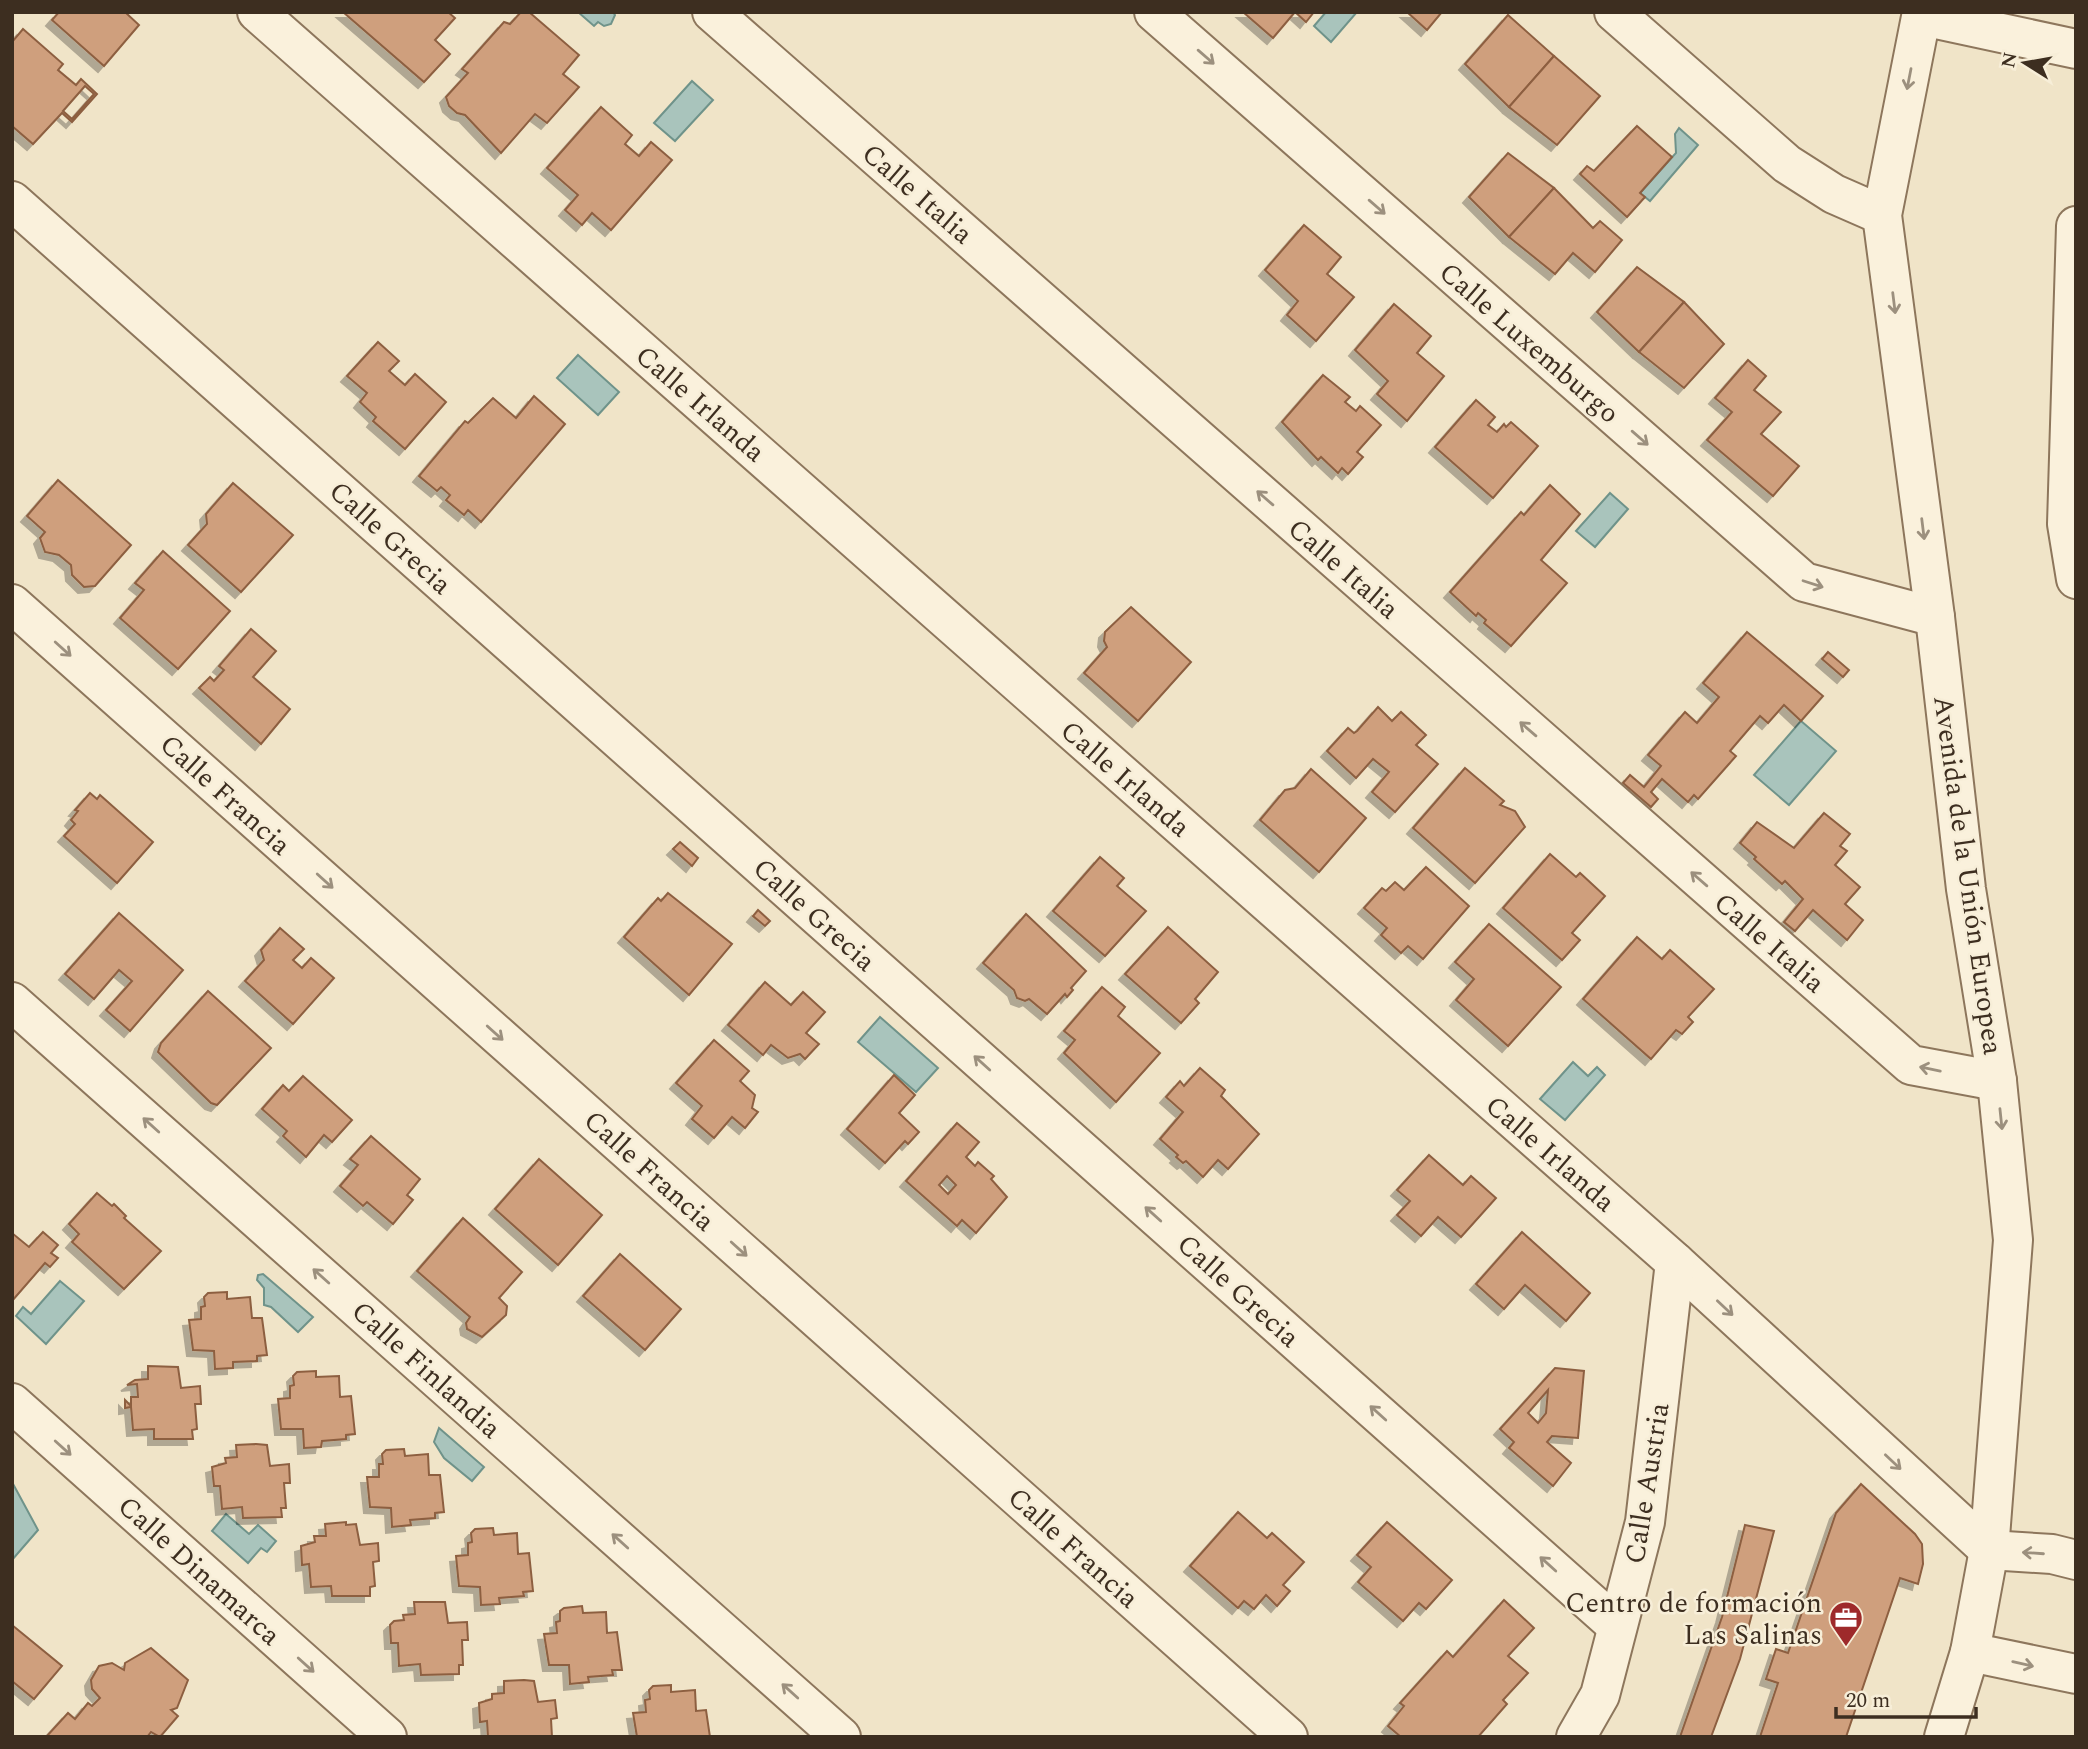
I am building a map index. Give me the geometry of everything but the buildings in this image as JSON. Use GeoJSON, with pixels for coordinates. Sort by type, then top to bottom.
{"type":"FeatureCollection","features":[{"type":"Feature","properties":{"kind":"street","name":"Calle Irlanda"},"geometry":{"type":"LineString","coordinates":[[257,12],[1675,1262],[1989,1550]]}},
{"type":"Feature","properties":{"kind":"street","name":"Calle Italia"},"geometry":{"type":"LineString","coordinates":[[712,12],[1911,1065],[1997,1081]]}},
{"type":"Feature","properties":{"kind":"street","name":"Calle Luxemburgo"},"geometry":{"type":"LineString","coordinates":[[1154,12],[1804,582],[1935,617]]}},
{"type":"Feature","properties":{"kind":"street"},"geometry":{"type":"LineString","coordinates":[[1614,12],[1787,164],[1834,194],[1882,215]]}},
{"type":"Feature","properties":{"kind":"street","name":"Avenida de la Unión Europea"},"geometry":{"type":"LineString","coordinates":[[1922,14],[1882,215],[1935,617],[1966,889],[1997,1081],[2013,1240],[1989,1550],[1970,1652],[1944,1737]]}},
{"type":"Feature","properties":{"kind":"street"},"geometry":{"type":"LineString","coordinates":[[1922,14],[2076,49]]}},
{"type":"Feature","properties":{"kind":"street","name":"Calle Grecia"},"geometry":{"type":"LineString","coordinates":[[12,201],[1617,1626]]}},
{"type":"Feature","properties":{"kind":"street"},"geometry":{"type":"LineString","coordinates":[[2076,226],[2067,524],[2076,579]]}},
{"type":"Feature","properties":{"kind":"street","name":"Calle Francia"},"geometry":{"type":"LineString","coordinates":[[12,604],[1288,1737]]}},
{"type":"Feature","properties":{"kind":"street","name":"Calle Finlandia"},"geometry":{"type":"LineString","coordinates":[[12,1002],[841,1737]]}},
{"type":"Feature","properties":{"kind":"street","name":"Calle Austria"},"geometry":{"type":"LineString","coordinates":[[1576,1737],[1600,1695],[1645,1522],[1675,1262]]}},
{"type":"Feature","properties":{"kind":"street","name":"Calle Dinamarca"},"geometry":{"type":"LineString","coordinates":[[12,1403],[387,1737]]}},
{"type":"Feature","properties":{"kind":"street"},"geometry":{"type":"LineString","coordinates":[[1989,1550],[2052,1555],[2076,1560]]}},
{"type":"Feature","properties":{"kind":"street"},"geometry":{"type":"LineString","coordinates":[[1970,1652],[2076,1674]]}},
{"type":"Feature","properties":{"kind":"water"},"geometry":{"type":"Polygon","coordinates":[[[578,12],[613,12],[615,15],[611,24],[604,26],[598,22],[594,26],[578,12]]]}},
{"type":"Feature","properties":{"kind":"water"},"geometry":{"type":"Polygon","coordinates":[[[1326,12],[1357,12],[1331,42],[1314,26],[1326,12]]]}},
{"type":"Feature","properties":{"kind":"water"},"geometry":{"type":"Polygon","coordinates":[[[692,81],[713,100],[675,141],[654,123],[692,81]]]}},
{"type":"Feature","properties":{"kind":"water"},"geometry":{"type":"Polygon","coordinates":[[[1679,128],[1698,145],[1650,201],[1640,193],[1676,153],[1675,134],[1679,128]]]}},
{"type":"Feature","properties":{"kind":"water"},"geometry":{"type":"Polygon","coordinates":[[[578,355],[619,392],[598,415],[557,378],[578,355]]]}},
{"type":"Feature","properties":{"kind":"water"},"geometry":{"type":"Polygon","coordinates":[[[1610,493],[1628,509],[1595,547],[1576,531],[1610,493]]]}},
{"type":"Feature","properties":{"kind":"water"},"geometry":{"type":"Polygon","coordinates":[[[1801,721],[1836,751],[1789,805],[1754,775],[1801,721]]]}},
{"type":"Feature","properties":{"kind":"water"},"geometry":{"type":"Polygon","coordinates":[[[880,1017],[938,1068],[916,1092],[858,1042],[880,1017]]]}},
{"type":"Feature","properties":{"kind":"water"},"geometry":{"type":"Polygon","coordinates":[[[1573,1062],[1588,1076],[1597,1067],[1605,1075],[1565,1120],[1540,1099],[1573,1062]]]}},
{"type":"Feature","properties":{"kind":"water"},"geometry":{"type":"Polygon","coordinates":[[[263,1274],[313,1317],[298,1332],[271,1307],[264,1305],[264,1288],[257,1280],[258,1275],[263,1274]]]}},
{"type":"Feature","properties":{"kind":"water"},"geometry":{"type":"Polygon","coordinates":[[[60,1281],[84,1301],[46,1344],[16,1316],[23,1307],[31,1314],[60,1281]]]}},
{"type":"Feature","properties":{"kind":"water"},"geometry":{"type":"Polygon","coordinates":[[[439,1428],[484,1467],[472,1481],[444,1458],[434,1442],[439,1428]]]}},
{"type":"Feature","properties":{"kind":"water"},"geometry":{"type":"Polygon","coordinates":[[[12,1482],[38,1530],[12,1560],[12,1482]]]}},
{"type":"Feature","properties":{"kind":"water"},"geometry":{"type":"Polygon","coordinates":[[[226,1514],[249,1534],[258,1525],[276,1541],[267,1552],[261,1548],[248,1563],[212,1531],[226,1514]]]}},
{"type":"Feature","properties":{"kind":"place","name":"Centro de formación Las Salinas"},"geometry":{"type":"Point","coordinates":[1846,1648]}}]}
